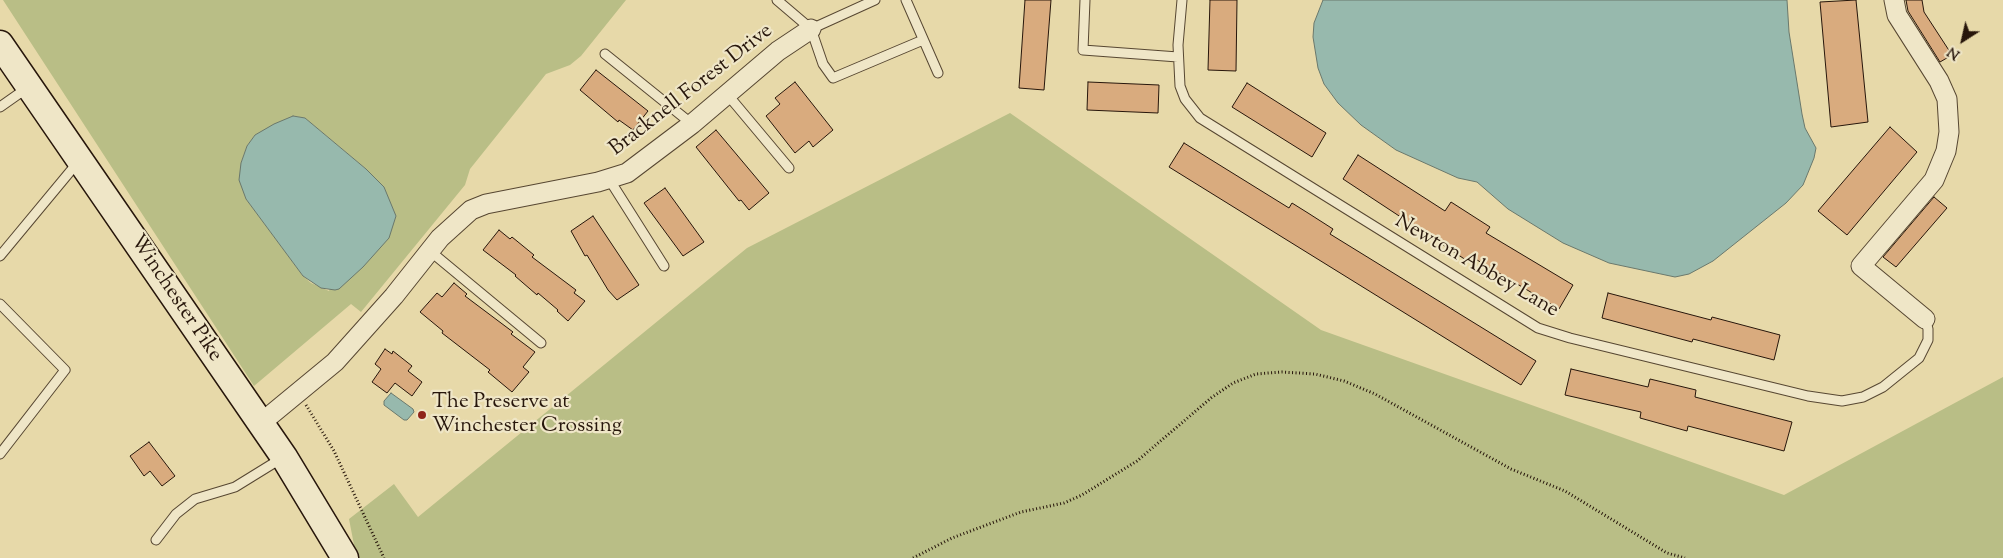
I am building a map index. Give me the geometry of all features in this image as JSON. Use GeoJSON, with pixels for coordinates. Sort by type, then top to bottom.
{"type":"FeatureCollection","features":[{"type":"Feature","properties":{"kind":"main road","name":"Winchester Pike"},"geometry":{"type":"LineString","coordinates":[[0,44],[284,457],[345,558]]}},
{"type":"Feature","properties":{"kind":"street"},"geometry":{"type":"LineString","coordinates":[[1894,0],[1896,15],[1939,81],[1946,99],[1950,132],[1944,157],[1934,180],[1861,266],[1924,319]]}},
{"type":"Feature","properties":{"kind":"street","name":"Bracknell Forest Drive"},"geometry":{"type":"LineString","coordinates":[[261,423],[335,362],[430,251],[462,217],[486,204],[609,179],[627,173],[692,124],[778,51],[811,29]]}},
{"type":"Feature","properties":{"kind":"lane"},"geometry":{"type":"LineString","coordinates":[[777,0],[811,29],[823,64],[833,78],[923,40]]}},
{"type":"Feature","properties":{"kind":"lane","name":"Bracknell Forest Drive"},"geometry":{"type":"LineString","coordinates":[[811,29],[876,0]]}},
{"type":"Feature","properties":{"kind":"lane"},"geometry":{"type":"LineString","coordinates":[[906,0],[938,73]]}},
{"type":"Feature","properties":{"kind":"lane"},"geometry":{"type":"LineString","coordinates":[[1085,0],[1083,50],[1178,57]]}},
{"type":"Feature","properties":{"kind":"lane","name":"Newton Abbey Lane"},"geometry":{"type":"LineString","coordinates":[[1182,0],[1178,57],[1180,86],[1185,99],[1196,114],[1210,126],[1538,328],[1570,338],[1808,396],[1842,401],[1863,397],[1884,387],[1919,358],[1928,340],[1928,329],[1924,319]]}},
{"type":"Feature","properties":{"kind":"lane"},"geometry":{"type":"LineString","coordinates":[[606,54],[692,124]]}},
{"type":"Feature","properties":{"kind":"lane"},"geometry":{"type":"LineString","coordinates":[[0,107],[29,86]]}},
{"type":"Feature","properties":{"kind":"lane"},"geometry":{"type":"LineString","coordinates":[[727,94],[789,168]]}},
{"type":"Feature","properties":{"kind":"lane"},"geometry":{"type":"LineString","coordinates":[[0,256],[80,160]]}},
{"type":"Feature","properties":{"kind":"lane"},"geometry":{"type":"LineString","coordinates":[[609,179],[664,266]]}},
{"type":"Feature","properties":{"kind":"lane"},"geometry":{"type":"LineString","coordinates":[[430,251],[541,343]]}},
{"type":"Feature","properties":{"kind":"lane"},"geometry":{"type":"LineString","coordinates":[[0,304],[65,370],[0,454]]}},
{"type":"Feature","properties":{"kind":"lane"},"geometry":{"type":"LineString","coordinates":[[156,540],[176,514],[195,499],[235,487],[284,457]]}},
{"type":"Feature","properties":{"kind":"path"},"geometry":{"type":"LineString","coordinates":[[913,558],[952,538],[1021,512],[1064,503],[1082,495],[1136,461],[1233,383],[1256,374],[1282,372],[1314,374],[1344,381],[1375,394],[1511,469],[1565,490],[1667,554],[1685,558]]}},
{"type":"Feature","properties":{"kind":"path"},"geometry":{"type":"LineString","coordinates":[[298,393],[334,451],[384,558]]}},
{"type":"Feature","properties":{"kind":"green space"},"geometry":{"type":"Polygon","coordinates":[[[3,0],[626,0],[581,56],[570,65],[546,74],[470,169],[465,185],[361,312],[351,304],[254,386],[3,0]],[[293,116],[255,135],[247,146],[241,163],[246,199],[303,276],[311,283],[329,291],[366,169],[305,118],[293,116]]]}},
{"type":"Feature","properties":{"kind":"green space"},"geometry":{"type":"Polygon","coordinates":[[[1010,113],[1321,330],[1784,495],[2003,377],[2003,558],[359,558],[355,550],[349,519],[394,484],[418,517],[747,248],[1010,113]]]}},
{"type":"Feature","properties":{"kind":"water"},"geometry":{"type":"Polygon","coordinates":[[[1323,0],[1787,0],[1789,32],[1802,114],[1805,128],[1816,148],[1814,158],[1803,185],[1786,203],[1713,261],[1689,274],[1675,277],[1609,263],[1563,243],[1508,209],[1477,182],[1458,178],[1396,150],[1361,125],[1338,103],[1324,84],[1318,68],[1313,37],[1314,23],[1323,0]]]}},
{"type":"Feature","properties":{"kind":"water"},"geometry":{"type":"Polygon","coordinates":[[[293,116],[305,118],[366,169],[384,187],[396,216],[389,238],[363,267],[339,289],[321,288],[303,276],[246,199],[239,180],[241,163],[247,146],[255,135],[293,116]]]}},
{"type":"Feature","properties":{"kind":"water"},"geometry":{"type":"Polygon","coordinates":[[[391,393],[413,409],[414,412],[407,420],[404,420],[384,405],[384,401],[391,393]]]}},
{"type":"Feature","properties":{"kind":"building"},"geometry":{"type":"Polygon","coordinates":[[[1025,0],[1051,0],[1044,90],[1019,88],[1025,0]]]}},
{"type":"Feature","properties":{"kind":"building"},"geometry":{"type":"Polygon","coordinates":[[[1210,0],[1237,0],[1236,71],[1208,70],[1210,0]]]}},
{"type":"Feature","properties":{"kind":"building"},"geometry":{"type":"Polygon","coordinates":[[[1856,0],[1868,122],[1831,127],[1820,2],[1856,0]]]}},
{"type":"Feature","properties":{"kind":"building"},"geometry":{"type":"Polygon","coordinates":[[[1906,0],[1922,0],[1924,12],[1952,55],[1940,62],[1908,11],[1906,0]]]}},
{"type":"Feature","properties":{"kind":"building"},"geometry":{"type":"Polygon","coordinates":[[[596,70],[648,111],[633,130],[619,120],[618,122],[580,90],[596,70]]]}},
{"type":"Feature","properties":{"kind":"building"},"geometry":{"type":"Polygon","coordinates":[[[795,82],[833,130],[813,147],[809,141],[795,153],[766,116],[780,104],[775,98],[795,82]]]}},
{"type":"Feature","properties":{"kind":"building"},"geometry":{"type":"Polygon","coordinates":[[[1088,82],[1159,85],[1158,113],[1087,110],[1088,82]]]}},
{"type":"Feature","properties":{"kind":"building"},"geometry":{"type":"Polygon","coordinates":[[[1247,83],[1326,133],[1312,157],[1232,107],[1247,83]]]}},
{"type":"Feature","properties":{"kind":"building"},"geometry":{"type":"Polygon","coordinates":[[[1890,127],[1917,152],[1847,235],[1818,211],[1890,127]]]}},
{"type":"Feature","properties":{"kind":"building"},"geometry":{"type":"Polygon","coordinates":[[[716,130],[769,193],[749,210],[741,200],[739,201],[696,147],[716,130]]]}},
{"type":"Feature","properties":{"kind":"building"},"geometry":{"type":"Polygon","coordinates":[[[1184,143],[1289,208],[1292,203],[1333,229],[1330,234],[1536,361],[1521,385],[1169,167],[1184,143]]]}},
{"type":"Feature","properties":{"kind":"building"},"geometry":{"type":"Polygon","coordinates":[[[1358,155],[1445,211],[1451,202],[1490,227],[1486,233],[1573,285],[1559,309],[1472,257],[1469,262],[1343,179],[1358,155]]]}},
{"type":"Feature","properties":{"kind":"building"},"geometry":{"type":"Polygon","coordinates":[[[665,188],[704,242],[683,256],[644,203],[665,188]]]}},
{"type":"Feature","properties":{"kind":"building"},"geometry":{"type":"Polygon","coordinates":[[[1934,197],[1947,208],[1896,267],[1883,257],[1934,197]]]}},
{"type":"Feature","properties":{"kind":"building"},"geometry":{"type":"Polygon","coordinates":[[[593,216],[639,285],[617,300],[608,290],[587,255],[585,256],[571,231],[593,216]]]}},
{"type":"Feature","properties":{"kind":"building"},"geometry":{"type":"Polygon","coordinates":[[[499,230],[510,239],[512,237],[534,255],[532,257],[576,290],[574,293],[585,301],[568,321],[538,293],[537,295],[516,275],[483,250],[499,230]]]}},
{"type":"Feature","properties":{"kind":"building"},"geometry":{"type":"Polygon","coordinates":[[[454,283],[467,294],[465,296],[513,332],[511,334],[535,352],[523,367],[529,372],[512,392],[488,372],[490,370],[442,333],[443,331],[420,312],[437,293],[442,297],[454,283]]]}},
{"type":"Feature","properties":{"kind":"building"},"geometry":{"type":"Polygon","coordinates":[[[1608,293],[1711,320],[1712,317],[1780,335],[1774,360],[1693,339],[1692,342],[1602,318],[1608,293]]]}},
{"type":"Feature","properties":{"kind":"building"},"geometry":{"type":"Polygon","coordinates":[[[385,349],[392,354],[393,351],[412,366],[408,371],[422,382],[412,396],[395,383],[387,393],[372,382],[381,369],[375,364],[385,349]]]}},
{"type":"Feature","properties":{"kind":"building"},"geometry":{"type":"Polygon","coordinates":[[[1571,369],[1648,387],[1650,379],[1696,390],[1695,397],[1792,422],[1784,451],[1688,426],[1687,431],[1640,418],[1641,412],[1565,395],[1571,369]]]}},
{"type":"Feature","properties":{"kind":"building"},"geometry":{"type":"Polygon","coordinates":[[[149,442],[175,476],[162,486],[150,471],[144,476],[130,456],[149,442]]]}},
{"type":"Feature","properties":{"kind":"place","name":"The Preserve at Winchester Crossing"},"geometry":{"type":"Point","coordinates":[422,415]}}]}
